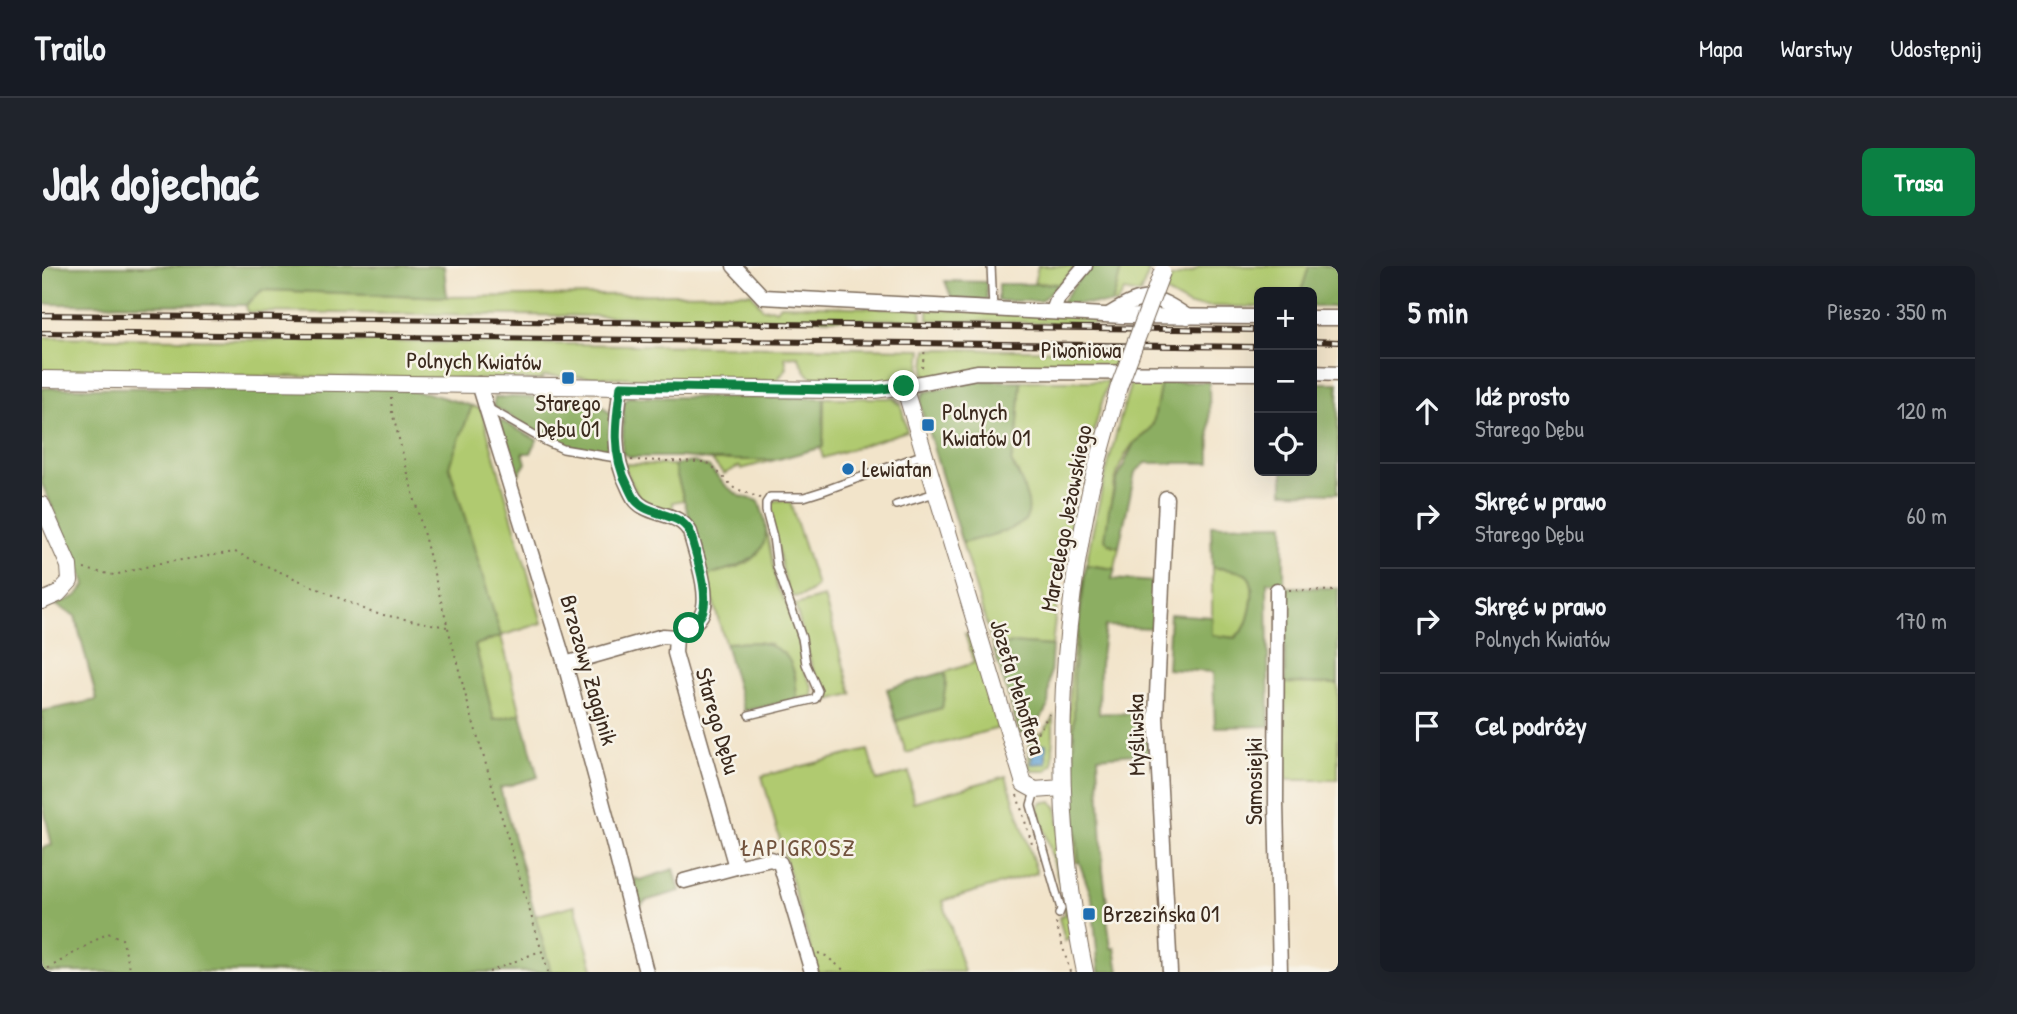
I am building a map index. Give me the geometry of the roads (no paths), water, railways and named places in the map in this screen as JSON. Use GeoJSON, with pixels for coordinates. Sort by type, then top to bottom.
{"type":"FeatureCollection","features":[{"type":"Feature","properties":{"kind":"street"},"geometry":{"type":"LineString","coordinates":[[734,266],[764,297],[1176,318],[1254,317]]}},
{"type":"Feature","properties":{"kind":"street"},"geometry":{"type":"LineString","coordinates":[[1053,311],[1058,298],[1085,266]]}},
{"type":"Feature","properties":{"kind":"street","name":"Marcelego Jeżowskiego"},"geometry":{"type":"LineString","coordinates":[[1062,788],[1064,663],[1074,578],[1091,487],[1119,386],[1164,269]]}},
{"type":"Feature","properties":{"kind":"street"},"geometry":{"type":"LineString","coordinates":[[1317,318],[1338,318]]}},
{"type":"Feature","properties":{"kind":"street","name":"Piwoniowa"},"geometry":{"type":"LineString","coordinates":[[904,386],[977,372],[1254,373]]}},
{"type":"Feature","properties":{"kind":"street"},"geometry":{"type":"LineString","coordinates":[[1317,373],[1338,374]]}},
{"type":"Feature","properties":{"kind":"street","name":"Polnych Kwiatów"},"geometry":{"type":"LineString","coordinates":[[42,379],[834,390],[874,390],[904,386]]}},
{"type":"Feature","properties":{"kind":"street","name":"Brzozowy Zagajnik"},"geometry":{"type":"LineString","coordinates":[[479,384],[565,664],[646,972]]}},
{"type":"Feature","properties":{"kind":"street"},"geometry":{"type":"LineString","coordinates":[[565,664],[663,636],[676,637],[701,616],[705,605],[705,594],[690,532],[685,523],[635,501],[616,458],[616,424],[621,386]]}},
{"type":"Feature","properties":{"kind":"street","name":"Józefa Mehoffera"},"geometry":{"type":"LineString","coordinates":[[904,386],[1024,784],[1035,790],[1062,788]]}},
{"type":"Feature","properties":{"kind":"street","name":"Myśliwska"},"geometry":{"type":"LineString","coordinates":[[1166,498],[1156,717],[1170,972]]}},
{"type":"Feature","properties":{"kind":"street"},"geometry":{"type":"LineString","coordinates":[[42,505],[69,566],[70,581],[58,594],[42,601]]}},
{"type":"Feature","properties":{"kind":"street","name":"Samosiejki"},"geometry":{"type":"LineString","coordinates":[[1277,590],[1276,803],[1280,972]]}},
{"type":"Feature","properties":{"kind":"street","name":"Starego Dębu"},"geometry":{"type":"LineString","coordinates":[[676,637],[675,653],[736,867]]}},
{"type":"Feature","properties":{"kind":"street"},"geometry":{"type":"LineString","coordinates":[[1062,788],[1072,896],[1085,972]]}},
{"type":"Feature","properties":{"kind":"street"},"geometry":{"type":"LineString","coordinates":[[684,881],[771,859],[780,863],[812,972]]}},
{"type":"Feature","properties":{"kind":"lane"},"geometry":{"type":"LineString","coordinates":[[991,266],[993,310]]}},
{"type":"Feature","properties":{"kind":"lane"},"geometry":{"type":"LineString","coordinates":[[487,407],[563,449],[616,458]]}},
{"type":"Feature","properties":{"kind":"lane"},"geometry":{"type":"LineString","coordinates":[[749,715],[815,699],[818,691],[806,664],[802,638],[778,567],[766,511],[768,499],[804,497],[925,454]]}},
{"type":"Feature","properties":{"kind":"lane"},"geometry":{"type":"LineString","coordinates":[[896,505],[936,493]]}},
{"type":"Feature","properties":{"kind":"lane"},"geometry":{"type":"LineString","coordinates":[[1035,790],[1031,805],[1060,909],[1059,914]]}},
{"type":"Feature","properties":{"kind":"water"},"geometry":{"type":"Polygon","coordinates":[[[1032,744],[1046,744],[1046,763],[1032,764],[1032,744]]]}},
{"type":"Feature","properties":{"kind":"railway"},"geometry":{"type":"LineString","coordinates":[[42,315],[1254,330]]}},
{"type":"Feature","properties":{"kind":"railway"},"geometry":{"type":"LineString","coordinates":[[42,333],[1254,347]]}},
{"type":"Feature","properties":{"kind":"railway"},"geometry":{"type":"LineString","coordinates":[[1317,341],[1338,342]]}},
{"type":"Feature","properties":{"kind":"place","name":"Starego Dębu 01"},"geometry":{"type":"Point","coordinates":[568,378]}},
{"type":"Feature","properties":{"kind":"place","name":"Polnych Kwiatów 01"},"geometry":{"type":"Point","coordinates":[928,425]}},
{"type":"Feature","properties":{"kind":"place","name":"Lewiatan"},"geometry":{"type":"Point","coordinates":[848,469]}},
{"type":"Feature","properties":{"kind":"place","name":"Brzezińska 01"},"geometry":{"type":"Point","coordinates":[1089,914]}},
{"type":"Feature","properties":{"kind":"district","name":"ŁAPIGROSZ"},"geometry":{"type":"Point","coordinates":[798,848]}}]}
